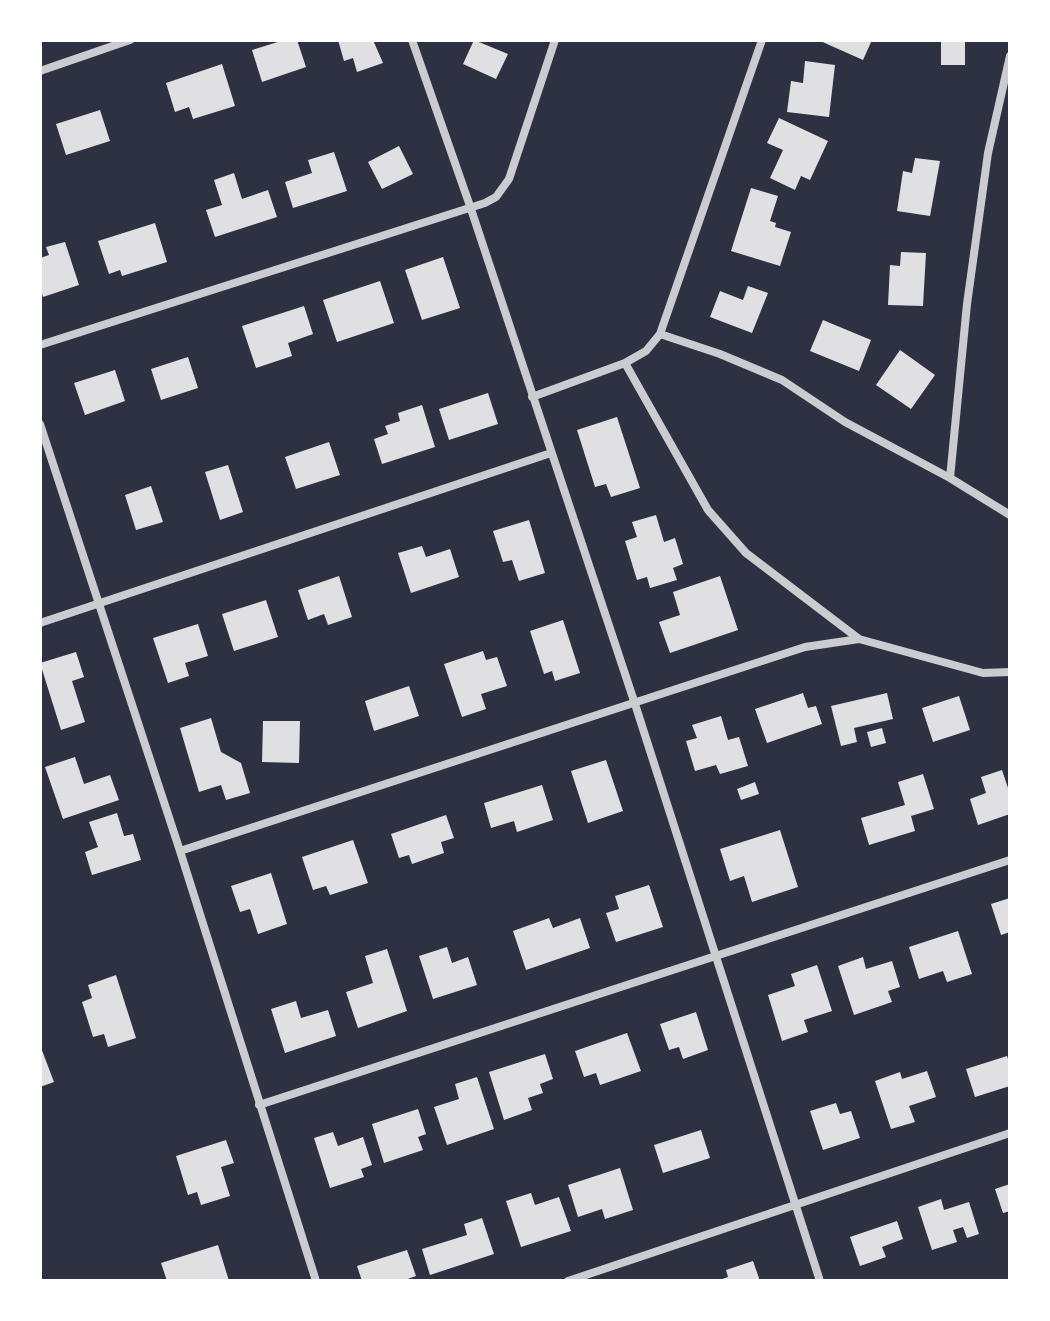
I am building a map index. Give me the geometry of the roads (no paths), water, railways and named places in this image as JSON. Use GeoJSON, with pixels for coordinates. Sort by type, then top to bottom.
{"type":"FeatureCollection","features":[{"type":"Feature","properties":{"kind":"street"},"geometry":{"type":"LineString","coordinates":[[40,71],[130,40]]}},
{"type":"Feature","properties":{"kind":"street"},"geometry":{"type":"LineString","coordinates":[[412,40],[635,704],[820,1281]]}},
{"type":"Feature","properties":{"kind":"street"},"geometry":{"type":"LineString","coordinates":[[40,345],[496,197],[509,179],[555,40]]}},
{"type":"Feature","properties":{"kind":"street"},"geometry":{"type":"LineString","coordinates":[[532,397],[625,363],[646,351],[660,334],[762,40]]}},
{"type":"Feature","properties":{"kind":"street"},"geometry":{"type":"LineString","coordinates":[[950,478],[967,304],[986,168],[1010,56]]}},
{"type":"Feature","properties":{"kind":"street"},"geometry":{"type":"LineString","coordinates":[[660,334],[720,354],[782,380],[845,422],[950,478],[1010,515]]}},
{"type":"Feature","properties":{"kind":"street"},"geometry":{"type":"LineString","coordinates":[[625,363],[708,510],[746,553],[859,639],[983,673],[1010,672]]}},
{"type":"Feature","properties":{"kind":"street"},"geometry":{"type":"LineString","coordinates":[[40,424],[316,1281]]}},
{"type":"Feature","properties":{"kind":"street"},"geometry":{"type":"LineString","coordinates":[[40,623],[551,453]]}},
{"type":"Feature","properties":{"kind":"street"},"geometry":{"type":"LineString","coordinates":[[180,851],[805,647],[859,639]]}},
{"type":"Feature","properties":{"kind":"street"},"geometry":{"type":"LineString","coordinates":[[259,1105],[1010,860]]}},
{"type":"Feature","properties":{"kind":"street"},"geometry":{"type":"LineString","coordinates":[[568,1281],[1010,1133]]}}]}
